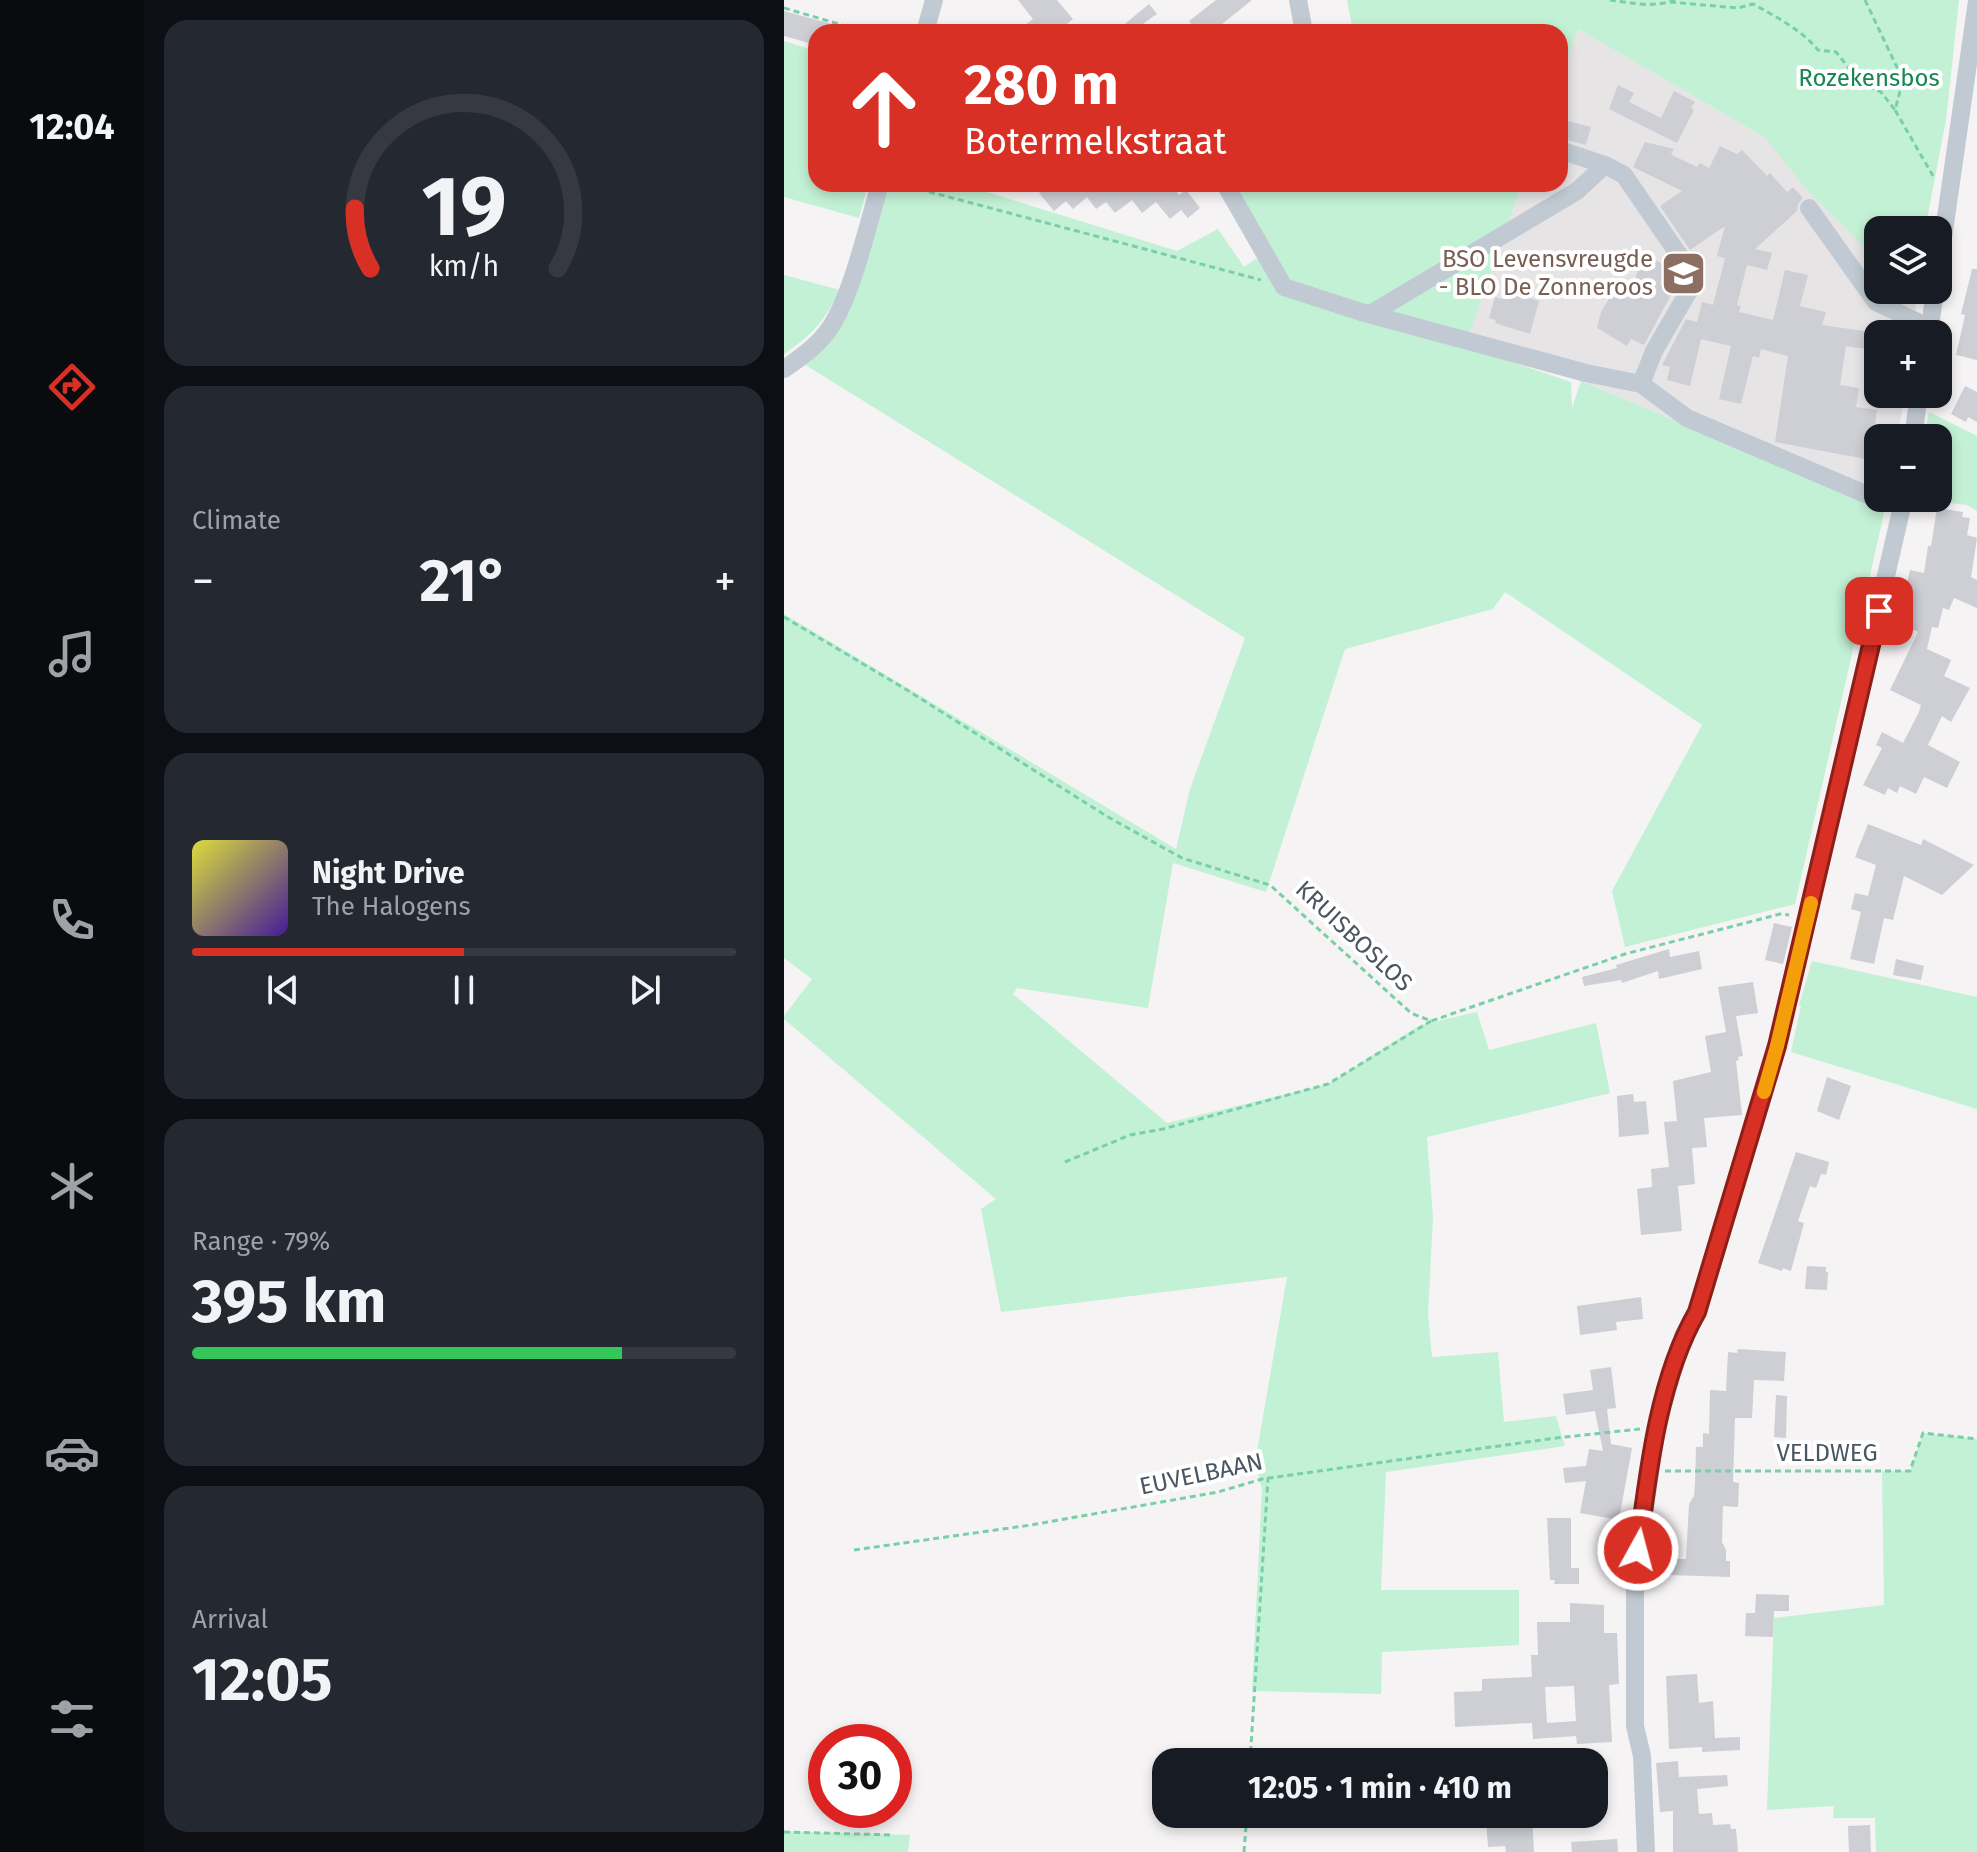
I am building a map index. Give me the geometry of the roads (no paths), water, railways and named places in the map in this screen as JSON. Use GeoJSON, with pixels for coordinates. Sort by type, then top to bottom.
{"type":"FeatureCollection","features":[{"type":"Feature","properties":{"kind":"street"},"geometry":{"type":"LineString","coordinates":[[927,24],[934,0]]}},
{"type":"Feature","properties":{"kind":"street"},"geometry":{"type":"LineString","coordinates":[[1298,0],[1302,24]]}},
{"type":"Feature","properties":{"kind":"street"},"geometry":{"type":"LineString","coordinates":[[1946,216],[1977,1]]}},
{"type":"Feature","properties":{"kind":"street"},"geometry":{"type":"LineString","coordinates":[[1568,153],[1624,175],[1692,274],[1694,282],[1654,351],[1641,384]]}},
{"type":"Feature","properties":{"kind":"street"},"geometry":{"type":"LineString","coordinates":[[1372,313],[1577,191],[1605,165]]}},
{"type":"Feature","properties":{"kind":"street"},"geometry":{"type":"LineString","coordinates":[[784,369],[826,334],[840,313],[878,192]]}},
{"type":"Feature","properties":{"kind":"street"},"geometry":{"type":"LineString","coordinates":[[1230,192],[1284,287],[1361,312],[1586,373],[1641,384],[1687,418],[1864,493]]}},
{"type":"Feature","properties":{"kind":"street"},"geometry":{"type":"LineString","coordinates":[[1809,208],[1876,302],[1909,320]]}},
{"type":"Feature","properties":{"kind":"street"},"geometry":{"type":"LineString","coordinates":[[1646,1852],[1642,1756],[1635,1726],[1635,1575],[1656,1434],[1683,1336],[1697,1312],[1777,1046],[1900,512]]}},
{"type":"Feature","properties":{"kind":"place","name":"BSO Levensvreugde - BLO De Zonneroos"},"geometry":{"type":"Point","coordinates":[1684,273]}},
{"type":"Feature","properties":{"kind":"park label","name":"Rozekensbos"},"geometry":{"type":"Point","coordinates":[1869,78]}}]}
